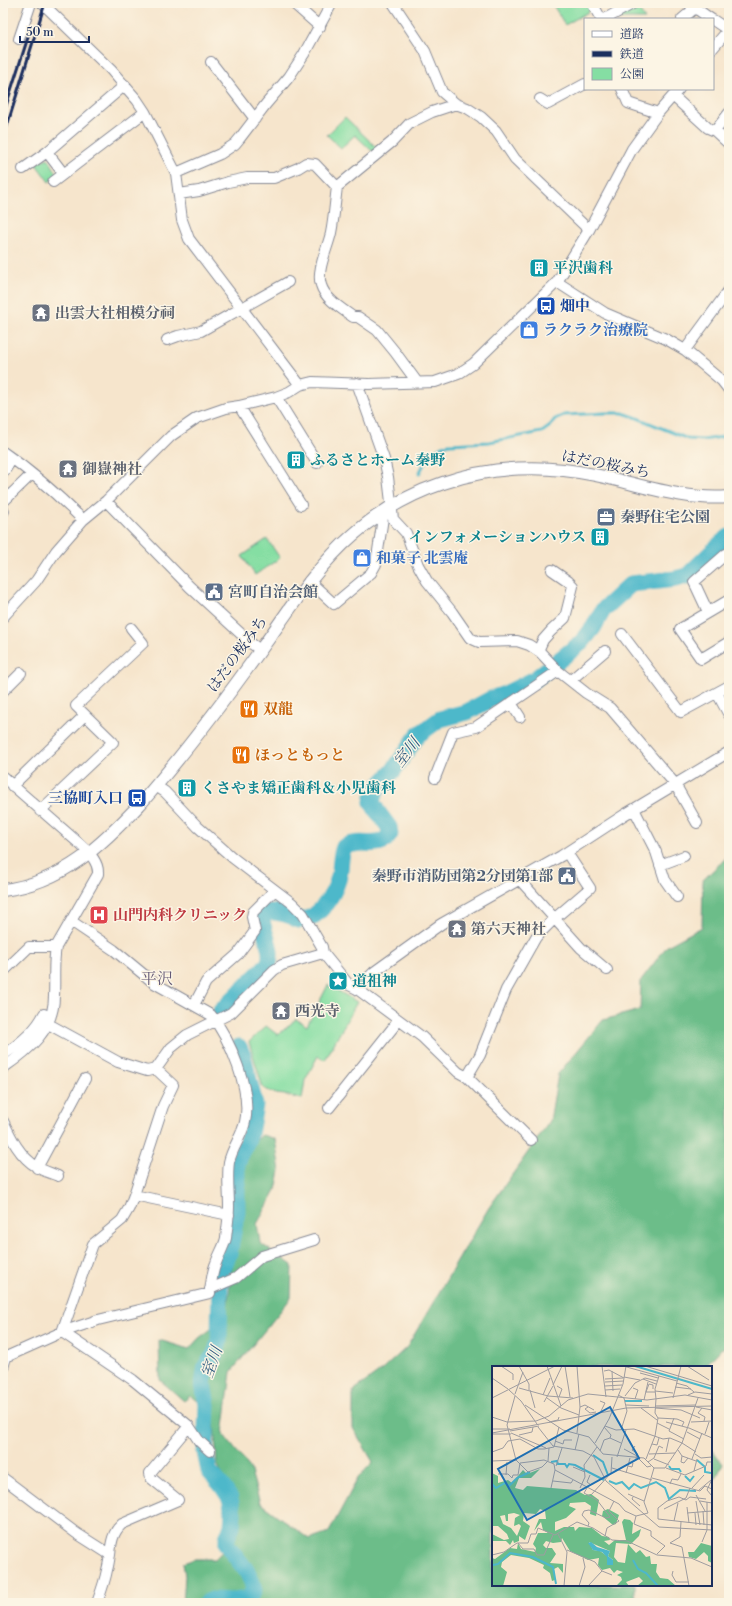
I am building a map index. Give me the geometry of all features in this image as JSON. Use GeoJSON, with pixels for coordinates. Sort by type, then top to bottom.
{"type":"FeatureCollection","features":[{"type":"Feature","properties":{"kind":"main road","name":"はだの桜みち"},"geometry":{"type":"LineString","coordinates":[[3,890],[31,884],[56,874],[89,854],[114,833],[198,736],[320,567],[352,535],[387,509],[406,498],[442,483],[472,474],[511,469],[563,470],[595,475],[674,494],[696,497],[729,497]]}},
{"type":"Feature","properties":{"kind":"street"},"geometry":{"type":"LineString","coordinates":[[19,39],[31,3]]}},
{"type":"Feature","properties":{"kind":"street"},"geometry":{"type":"LineString","coordinates":[[42,3],[112,70],[145,112],[176,173],[182,220],[189,239],[300,385]]}},
{"type":"Feature","properties":{"kind":"street"},"geometry":{"type":"LineString","coordinates":[[293,3],[320,27]]}},
{"type":"Feature","properties":{"kind":"street"},"geometry":{"type":"LineString","coordinates":[[176,173],[220,154],[230,148],[240,138],[289,77],[320,27],[332,3]]}},
{"type":"Feature","properties":{"kind":"street"},"geometry":{"type":"LineString","coordinates":[[393,3],[425,51],[442,92],[456,104],[467,108],[481,117],[496,131],[515,159],[589,230]]}},
{"type":"Feature","properties":{"kind":"street"},"geometry":{"type":"LineString","coordinates":[[592,3],[600,18]]}},
{"type":"Feature","properties":{"kind":"street"},"geometry":{"type":"LineString","coordinates":[[607,18],[634,3]]}},
{"type":"Feature","properties":{"kind":"street"},"geometry":{"type":"LineString","coordinates":[[683,18],[692,6],[709,18]]}},
{"type":"Feature","properties":{"kind":"street"},"geometry":{"type":"LineString","coordinates":[[714,21],[728,30],[714,47]]}},
{"type":"Feature","properties":{"kind":"street"},"geometry":{"type":"LineString","coordinates":[[211,62],[255,119]]}},
{"type":"Feature","properties":{"kind":"street"},"geometry":{"type":"LineString","coordinates":[[22,169],[47,152],[125,85]]}},
{"type":"Feature","properties":{"kind":"street"},"geometry":{"type":"LineString","coordinates":[[540,99],[548,104],[584,85]]}},
{"type":"Feature","properties":{"kind":"street"},"geometry":{"type":"LineString","coordinates":[[622,90],[628,103],[658,113]]}},
{"type":"Feature","properties":{"kind":"street"},"geometry":{"type":"LineString","coordinates":[[3,617],[36,581],[56,551],[83,520],[106,501],[177,432],[197,418],[226,408],[276,397],[289,392],[300,385],[318,381],[357,383],[435,382],[458,374],[473,364],[557,282],[589,230],[632,149],[658,113],[676,93],[708,128],[715,131],[729,144]]}},
{"type":"Feature","properties":{"kind":"street"},"geometry":{"type":"LineString","coordinates":[[417,382],[377,330],[358,317],[354,318],[326,296],[320,284],[321,272],[331,233],[337,187],[392,142],[410,123],[432,112],[456,104]]}},
{"type":"Feature","properties":{"kind":"street"},"geometry":{"type":"LineString","coordinates":[[53,182],[145,112]]}},
{"type":"Feature","properties":{"kind":"street"},"geometry":{"type":"LineString","coordinates":[[715,131],[729,113]]}},
{"type":"Feature","properties":{"kind":"street"},"geometry":{"type":"LineString","coordinates":[[47,152],[63,173]]}},
{"type":"Feature","properties":{"kind":"street"},"geometry":{"type":"LineString","coordinates":[[178,194],[199,191],[247,178],[274,178],[306,163],[315,164],[337,187]]}},
{"type":"Feature","properties":{"kind":"street"},"geometry":{"type":"LineString","coordinates":[[167,340],[201,331],[281,282]]}},
{"type":"Feature","properties":{"kind":"street"},"geometry":{"type":"LineString","coordinates":[[557,282],[580,298],[611,316],[666,339],[685,350],[722,381],[729,390]]}},
{"type":"Feature","properties":{"kind":"street"},"geometry":{"type":"LineString","coordinates":[[685,350],[729,290]]}},
{"type":"Feature","properties":{"kind":"street"},"geometry":{"type":"LineString","coordinates":[[172,327],[178,336]]}},
{"type":"Feature","properties":{"kind":"street"},"geometry":{"type":"LineString","coordinates":[[309,581],[334,604],[371,573],[376,564],[387,509],[388,477],[384,459],[357,383]]}},
{"type":"Feature","properties":{"kind":"street"},"geometry":{"type":"LineString","coordinates":[[276,397],[317,463]]}},
{"type":"Feature","properties":{"kind":"street"},"geometry":{"type":"LineString","coordinates":[[239,406],[301,505]]}},
{"type":"Feature","properties":{"kind":"street"},"geometry":{"type":"LineString","coordinates":[[3,452],[52,490],[83,520]]}},
{"type":"Feature","properties":{"kind":"street"},"geometry":{"type":"LineString","coordinates":[[3,473],[12,459]]}},
{"type":"Feature","properties":{"kind":"street"},"geometry":{"type":"LineString","coordinates":[[3,508],[32,474]]}},
{"type":"Feature","properties":{"kind":"street"},"geometry":{"type":"LineString","coordinates":[[106,501],[190,587],[260,650]]}},
{"type":"Feature","properties":{"kind":"street"},"geometry":{"type":"LineString","coordinates":[[387,509],[393,519],[406,533],[418,565],[427,581],[452,612],[470,638],[479,642],[516,641],[529,645],[538,651],[557,670],[586,693],[610,708],[676,784],[697,824]]}},
{"type":"Feature","properties":{"kind":"street"},"geometry":{"type":"LineString","coordinates":[[708,612],[694,582],[729,553]]}},
{"type":"Feature","properties":{"kind":"street"},"geometry":{"type":"LineString","coordinates":[[538,651],[543,640],[550,631],[565,618],[573,586],[552,570]]}},
{"type":"Feature","properties":{"kind":"street"},"geometry":{"type":"LineString","coordinates":[[729,600],[680,629],[701,659],[729,642]]}},
{"type":"Feature","properties":{"kind":"street"},"geometry":{"type":"LineString","coordinates":[[40,811],[112,742],[76,706],[143,643],[131,628]]}},
{"type":"Feature","properties":{"kind":"street"},"geometry":{"type":"LineString","coordinates":[[622,634],[681,712],[729,686]]}},
{"type":"Feature","properties":{"kind":"street"},"geometry":{"type":"LineString","coordinates":[[571,680],[605,651]]}},
{"type":"Feature","properties":{"kind":"street"},"geometry":{"type":"LineString","coordinates":[[435,778],[442,750],[453,732],[476,727],[557,670]]}},
{"type":"Feature","properties":{"kind":"street"},"geometry":{"type":"LineString","coordinates":[[3,691],[15,675]]}},
{"type":"Feature","properties":{"kind":"street"},"geometry":{"type":"LineString","coordinates":[[717,693],[729,715]]}},
{"type":"Feature","properties":{"kind":"street"},"geometry":{"type":"LineString","coordinates":[[510,703],[520,717]]}},
{"type":"Feature","properties":{"kind":"street"},"geometry":{"type":"LineString","coordinates":[[12,786],[85,715]]}},
{"type":"Feature","properties":{"kind":"street"},"geometry":{"type":"LineString","coordinates":[[357,989],[374,972],[440,924],[567,852],[634,809],[729,752]]}},
{"type":"Feature","properties":{"kind":"street"},"geometry":{"type":"LineString","coordinates":[[3,777],[89,854],[97,864],[98,874],[56,947],[54,977],[45,1022],[32,1046],[3,1068]]}},
{"type":"Feature","properties":{"kind":"street"},"geometry":{"type":"LineString","coordinates":[[156,786],[165,792],[198,827],[227,853],[303,914],[322,947],[323,953],[349,985],[357,989],[422,1037],[458,1072],[467,1077],[530,1140]]}},
{"type":"Feature","properties":{"kind":"street"},"geometry":{"type":"LineString","coordinates":[[634,809],[656,852],[665,880],[677,897]]}},
{"type":"Feature","properties":{"kind":"street"},"geometry":{"type":"LineString","coordinates":[[467,1077],[480,1056],[506,990],[536,937],[554,918],[590,888],[567,852]]}},
{"type":"Feature","properties":{"kind":"street"},"geometry":{"type":"LineString","coordinates":[[660,865],[684,856]]}},
{"type":"Feature","properties":{"kind":"street"},"geometry":{"type":"LineString","coordinates":[[519,879],[581,948],[607,970]]}},
{"type":"Feature","properties":{"kind":"street"},"geometry":{"type":"LineString","coordinates":[[194,1005],[206,982],[238,954],[252,938],[255,931],[252,917],[253,912],[274,890]]}},
{"type":"Feature","properties":{"kind":"street"},"geometry":{"type":"LineString","coordinates":[[3,1368],[5,1357],[62,1332],[98,1320],[210,1293],[216,1262],[223,1250],[229,1215],[230,1160],[243,1128],[247,1110],[246,1098],[237,1062],[211,1014],[154,983],[114,950],[71,921]]}},
{"type":"Feature","properties":{"kind":"street"},"geometry":{"type":"LineString","coordinates":[[3,972],[29,947],[56,947]]}},
{"type":"Feature","properties":{"kind":"street"},"geometry":{"type":"LineString","coordinates":[[45,1022],[118,1062],[147,1071],[156,1069],[171,1048],[187,1035],[231,1013],[274,970],[282,965],[323,953]]}},
{"type":"Feature","properties":{"kind":"street"},"geometry":{"type":"LineString","coordinates":[[329,1108],[399,1020]]}},
{"type":"Feature","properties":{"kind":"street"},"geometry":{"type":"LineString","coordinates":[[3,1055],[45,1022]]}},
{"type":"Feature","properties":{"kind":"street"},"geometry":{"type":"LineString","coordinates":[[62,1332],[93,1244],[122,1220],[134,1195],[162,1106],[173,1085],[156,1069]]}},
{"type":"Feature","properties":{"kind":"street"},"geometry":{"type":"LineString","coordinates":[[37,1168],[85,1079]]}},
{"type":"Feature","properties":{"kind":"street"},"geometry":{"type":"LineString","coordinates":[[3,1121],[14,1144],[27,1160],[37,1168],[58,1176]]}},
{"type":"Feature","properties":{"kind":"street"},"geometry":{"type":"LineString","coordinates":[[134,1195],[229,1215]]}},
{"type":"Feature","properties":{"kind":"street"},"geometry":{"type":"LineString","coordinates":[[210,1289],[236,1278],[262,1256],[314,1240]]}},
{"type":"Feature","properties":{"kind":"street"},"geometry":{"type":"LineString","coordinates":[[62,1332],[133,1380],[189,1426],[201,1443],[210,1451]]}},
{"type":"Feature","properties":{"kind":"street"},"geometry":{"type":"LineString","coordinates":[[97,1603],[110,1561],[109,1554],[116,1529],[122,1524],[178,1500],[151,1478],[150,1473],[189,1426]]}},
{"type":"Feature","properties":{"kind":"street"},"geometry":{"type":"LineString","coordinates":[[3,1478],[76,1533],[109,1554]]}},
{"type":"Feature","properties":{"kind":"green space"},"geometry":{"type":"Polygon","coordinates":[[[560,3],[587,3],[590,9],[588,12],[565,25],[553,5],[560,3]]]}},
{"type":"Feature","properties":{"kind":"green space"},"geometry":{"type":"Polygon","coordinates":[[[636,6],[644,18],[620,18],[619,16],[636,6]]]}},
{"type":"Feature","properties":{"kind":"green space"},"geometry":{"type":"Polygon","coordinates":[[[345,117],[378,149],[373,152],[355,135],[341,148],[327,135],[345,117]]]}},
{"type":"Feature","properties":{"kind":"green space"},"geometry":{"type":"Polygon","coordinates":[[[48,158],[58,175],[49,182],[35,163],[48,158]]]}},
{"type":"Feature","properties":{"kind":"green space"},"geometry":{"type":"Polygon","coordinates":[[[267,539],[280,558],[255,575],[242,556],[267,539]]]}},
{"type":"Feature","properties":{"kind":"green space"},"geometry":{"type":"Polygon","coordinates":[[[729,855],[729,1347],[722,1348],[706,1366],[492,1366],[492,1586],[635,1586],[635,1595],[644,1603],[183,1603],[185,1576],[183,1563],[195,1559],[215,1559],[236,1537],[235,1500],[217,1464],[213,1410],[190,1396],[184,1401],[160,1380],[159,1340],[189,1349],[199,1338],[226,1318],[244,1166],[252,1144],[262,1135],[275,1139],[280,1171],[276,1190],[257,1224],[260,1243],[292,1265],[291,1298],[231,1372],[223,1434],[250,1468],[260,1503],[309,1539],[329,1532],[358,1478],[373,1462],[353,1428],[353,1391],[383,1369],[407,1347],[488,1209],[550,1121],[558,1074],[603,1020],[640,1010],[641,980],[667,946],[702,927],[703,880],[729,855]]]}},
{"type":"Feature","properties":{"kind":"green space"},"geometry":{"type":"Polygon","coordinates":[[[328,985],[357,1002],[325,1060],[318,1056],[305,1080],[302,1099],[276,1094],[263,1088],[249,1042],[266,1026],[278,1035],[296,1019],[307,1026],[328,985]]]}},
{"type":"Feature","properties":{"kind":"green space"},"geometry":{"type":"Polygon","coordinates":[[[712,1449],[723,1464],[716,1478],[712,1481],[712,1449]]]}},
{"type":"Feature","properties":{"kind":"waterway"},"geometry":{"type":"LineString","coordinates":[[419,474],[428,456],[440,447],[449,444],[489,442],[542,432],[549,427],[555,419],[564,415],[623,413],[688,439],[703,440],[729,436]]}},
{"type":"Feature","properties":{"kind":"waterway","name":"室川"},"geometry":{"type":"LineString","coordinates":[[221,1011],[269,963],[270,950],[263,926],[262,913],[276,912],[291,916],[298,920],[307,919],[313,916],[324,906],[336,886],[344,847],[358,843],[381,842],[390,834],[389,827],[372,802],[373,797],[380,785],[393,771],[418,735],[440,719],[467,712],[491,699],[505,694],[535,679],[582,642],[593,628],[603,610],[631,584],[675,579],[687,576],[729,537]]}},
{"type":"Feature","properties":{"kind":"waterway","name":"室川"},"geometry":{"type":"LineString","coordinates":[[206,1603],[212,1600],[234,1601],[248,1599],[254,1590],[246,1570],[227,1545],[227,1538],[232,1526],[233,1514],[230,1498],[209,1471],[205,1452],[207,1405],[203,1384],[206,1366],[215,1354],[219,1342],[220,1276],[229,1253],[237,1212],[237,1163],[250,1134],[255,1105],[243,1056],[239,1047]]}},
{"type":"Feature","properties":{"kind":"railway"},"geometry":{"type":"LineString","coordinates":[[3,139],[45,3]]}},
{"type":"Feature","properties":{"kind":"railway"},"geometry":{"type":"LineString","coordinates":[[3,115],[31,28]]}},
{"type":"Feature","properties":{"kind":"place","name":"平沢歯科"},"geometry":{"type":"Point","coordinates":[539,268]}},
{"type":"Feature","properties":{"kind":"place","name":"畑中"},"geometry":{"type":"Point","coordinates":[546,306]}},
{"type":"Feature","properties":{"kind":"place","name":"出雲大社相模分祠"},"geometry":{"type":"Point","coordinates":[41,313]}},
{"type":"Feature","properties":{"kind":"place","name":"ラクラク治療院"},"geometry":{"type":"Point","coordinates":[529,330]}},
{"type":"Feature","properties":{"kind":"place","name":"ふるさとホーム秦野"},"geometry":{"type":"Point","coordinates":[296,460]}},
{"type":"Feature","properties":{"kind":"place","name":"御嶽神社"},"geometry":{"type":"Point","coordinates":[68,469]}},
{"type":"Feature","properties":{"kind":"place","name":"秦野住宅公園"},"geometry":{"type":"Point","coordinates":[606,517]}},
{"type":"Feature","properties":{"kind":"place","name":"インフォメーションハウス"},"geometry":{"type":"Point","coordinates":[600,537]}},
{"type":"Feature","properties":{"kind":"place","name":"和菓子 北雲庵"},"geometry":{"type":"Point","coordinates":[362,558]}},
{"type":"Feature","properties":{"kind":"place","name":"宮町自治会館"},"geometry":{"type":"Point","coordinates":[214,592]}},
{"type":"Feature","properties":{"kind":"place","name":"双龍"},"geometry":{"type":"Point","coordinates":[249,709]}},
{"type":"Feature","properties":{"kind":"place","name":"ほっともっと"},"geometry":{"type":"Point","coordinates":[241,755]}},
{"type":"Feature","properties":{"kind":"place","name":"くさやま矯正歯科＆小児歯科"},"geometry":{"type":"Point","coordinates":[187,788]}},
{"type":"Feature","properties":{"kind":"place","name":"三協町入口"},"geometry":{"type":"Point","coordinates":[137,798]}},
{"type":"Feature","properties":{"kind":"place","name":"秦野市消防団第2分団第1部"},"geometry":{"type":"Point","coordinates":[567,876]}},
{"type":"Feature","properties":{"kind":"place","name":"山門内科クリニック"},"geometry":{"type":"Point","coordinates":[99,915]}},
{"type":"Feature","properties":{"kind":"place","name":"第六天神社"},"geometry":{"type":"Point","coordinates":[457,929]}},
{"type":"Feature","properties":{"kind":"place","name":"道祖神"},"geometry":{"type":"Point","coordinates":[338,981]}},
{"type":"Feature","properties":{"kind":"place","name":"西光寺"},"geometry":{"type":"Point","coordinates":[281,1011]}},
{"type":"Feature","properties":{"kind":"district","name":"平沢"},"geometry":{"type":"Point","coordinates":[157,978]}}]}
